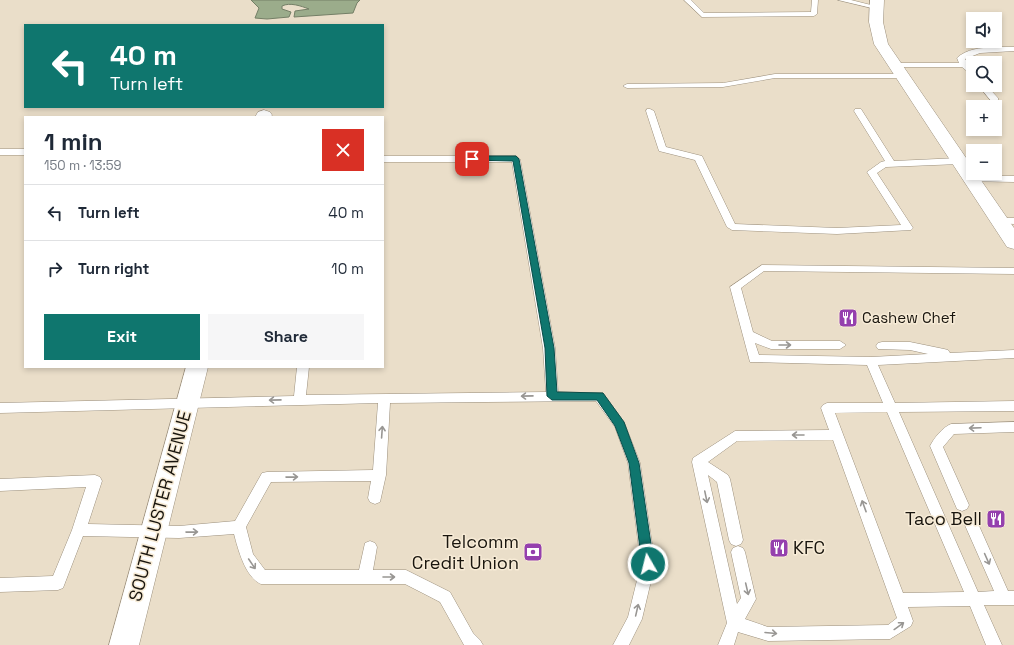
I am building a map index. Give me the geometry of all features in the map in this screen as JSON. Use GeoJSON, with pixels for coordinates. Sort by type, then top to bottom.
{"type":"FeatureCollection","features":[{"type":"Feature","properties":{"kind":"street"},"geometry":{"type":"LineString","coordinates":[[876,3],[874,15],[880,44],[966,172]]}},
{"type":"Feature","properties":{"kind":"street"},"geometry":{"type":"LineString","coordinates":[[972,180],[1007,221],[1014,242]]}},
{"type":"Feature","properties":{"kind":"street","name":"SOUTH LUSTER AVENUE"},"geometry":{"type":"LineString","coordinates":[[124,645],[197,368]]}},
{"type":"Feature","properties":{"kind":"lane"},"geometry":{"type":"LineString","coordinates":[[688,0],[702,15],[814,14],[815,0]]}},
{"type":"Feature","properties":{"kind":"lane"},"geometry":{"type":"LineString","coordinates":[[841,0],[876,3]]}},
{"type":"Feature","properties":{"kind":"lane"},"geometry":{"type":"LineString","coordinates":[[627,86],[723,85],[775,76],[897,71],[964,65],[961,58],[970,52],[983,49],[1014,49]]}},
{"type":"Feature","properties":{"kind":"lane"},"geometry":{"type":"LineString","coordinates":[[988,92],[995,100]]}},
{"type":"Feature","properties":{"kind":"lane"},"geometry":{"type":"LineString","coordinates":[[650,110],[662,149],[699,158],[732,227],[836,230],[908,228],[872,172],[884,164],[890,163],[959,161]]}},
{"type":"Feature","properties":{"kind":"lane"},"geometry":{"type":"LineString","coordinates":[[858,111],[890,163]]}},
{"type":"Feature","properties":{"kind":"lane"},"geometry":{"type":"LineString","coordinates":[[0,152],[24,152]]}},
{"type":"Feature","properties":{"kind":"lane"},"geometry":{"type":"LineString","coordinates":[[384,158],[516,159],[549,348],[552,396]]}},
{"type":"Feature","properties":{"kind":"lane"},"geometry":{"type":"LineString","coordinates":[[1002,179],[1014,179]]}},
{"type":"Feature","properties":{"kind":"lane"},"geometry":{"type":"LineString","coordinates":[[1014,271],[762,268],[735,287],[754,359],[871,361],[1014,354]]}},
{"type":"Feature","properties":{"kind":"lane"},"geometry":{"type":"LineString","coordinates":[[748,335],[771,345],[840,346]]}},
{"type":"Feature","properties":{"kind":"lane"},"geometry":{"type":"LineString","coordinates":[[882,346],[910,346],[957,356]]}},
{"type":"Feature","properties":{"kind":"lane"},"geometry":{"type":"LineString","coordinates":[[871,361],[994,645]]}},
{"type":"Feature","properties":{"kind":"lane"},"geometry":{"type":"LineString","coordinates":[[300,399],[303,368]]}},
{"type":"Feature","properties":{"kind":"lane"},"geometry":{"type":"LineString","coordinates":[[0,408],[300,399],[599,396],[620,425],[634,463],[648,564],[635,619],[621,645]]}},
{"type":"Feature","properties":{"kind":"lane"},"geometry":{"type":"LineString","coordinates":[[375,498],[379,475],[384,398]]}},
{"type":"Feature","properties":{"kind":"lane"},"geometry":{"type":"LineString","coordinates":[[734,623],[768,634],[890,632],[906,621],[827,408],[1014,406]]}},
{"type":"Feature","properties":{"kind":"lane"},"geometry":{"type":"LineString","coordinates":[[962,505],[936,446],[951,429],[1014,427]]}},
{"type":"Feature","properties":{"kind":"lane"},"geometry":{"type":"LineString","coordinates":[[698,462],[735,436],[838,435]]}},
{"type":"Feature","properties":{"kind":"lane"},"geometry":{"type":"LineString","coordinates":[[698,462],[723,479],[749,599],[734,623],[726,645]]}},
{"type":"Feature","properties":{"kind":"lane"},"geometry":{"type":"LineString","coordinates":[[698,462],[734,623]]}},
{"type":"Feature","properties":{"kind":"lane"},"geometry":{"type":"LineString","coordinates":[[379,475],[267,477],[239,527],[247,557],[260,577],[406,578],[445,597],[468,638],[475,645]]}},
{"type":"Feature","properties":{"kind":"lane"},"geometry":{"type":"LineString","coordinates":[[0,485],[95,481],[79,530],[58,583],[0,585]]}},
{"type":"Feature","properties":{"kind":"lane"},"geometry":{"type":"LineString","coordinates":[[899,600],[1009,598],[971,523]]}},
{"type":"Feature","properties":{"kind":"lane"},"geometry":{"type":"LineString","coordinates":[[79,530],[153,533],[206,532],[239,527]]}},
{"type":"Feature","properties":{"kind":"lane"},"geometry":{"type":"LineString","coordinates":[[365,577],[370,547]]}},
{"type":"Feature","properties":{"kind":"shaded area"},"geometry":{"type":"Polygon","coordinates":[[[251,0],[360,0],[357,3],[353,13],[294,17],[295,11],[309,9],[288,4],[282,6],[282,9],[291,12],[289,17],[267,19],[255,18],[259,8],[251,0]]]}},
{"type":"Feature","properties":{"kind":"place","name":"Cashew Chef"},"geometry":{"type":"Point","coordinates":[848,318]}},
{"type":"Feature","properties":{"kind":"place","name":"Taco Bell"},"geometry":{"type":"Point","coordinates":[996,519]}},
{"type":"Feature","properties":{"kind":"place","name":"KFC"},"geometry":{"type":"Point","coordinates":[779,548]}},
{"type":"Feature","properties":{"kind":"place","name":"Telcomm Credit Union"},"geometry":{"type":"Point","coordinates":[533,552]}},
{"type":"Feature","properties":{"kind":"route"},"geometry":{"type":"LineString","coordinates":[[472,159],[516,159],[549,348],[552,396],[599,396],[620,425],[634,463],[648,564]]}}]}
